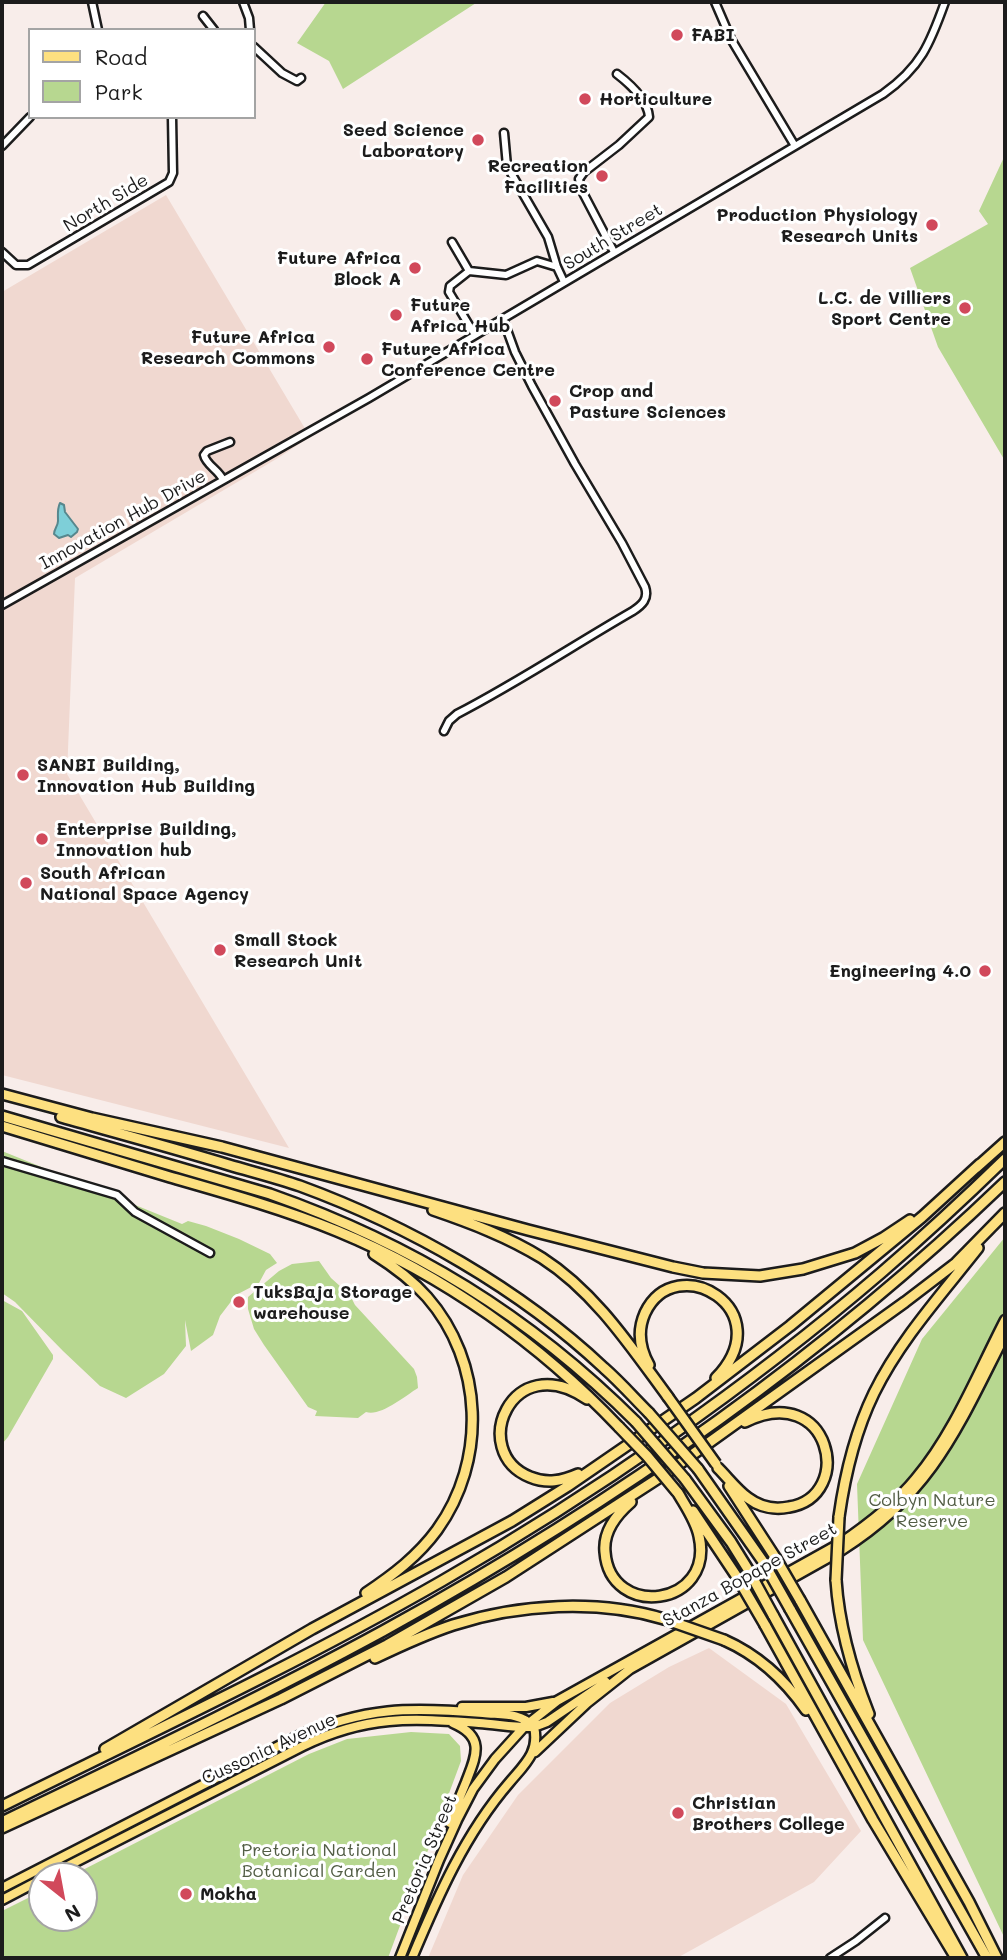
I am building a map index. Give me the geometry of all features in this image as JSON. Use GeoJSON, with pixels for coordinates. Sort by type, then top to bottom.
{"type":"FeatureCollection","features":[{"type":"Feature","properties":{"kind":"highway"},"geometry":{"type":"LineString","coordinates":[[2,1094],[92,1118],[222,1147],[673,1267],[717,1275],[760,1276],[788,1273],[844,1257],[871,1245],[907,1223],[980,1164]]}},
{"type":"Feature","properties":{"kind":"highway"},"geometry":{"type":"LineString","coordinates":[[2,1100],[298,1186],[367,1214],[446,1255],[517,1298],[572,1340],[649,1413],[698,1469],[764,1563],[987,1958]]}},
{"type":"Feature","properties":{"kind":"highway"},"geometry":{"type":"LineString","coordinates":[[2,1116],[313,1209],[393,1245],[454,1278],[525,1325],[582,1371],[636,1422],[685,1479],[724,1532],[749,1571],[962,1958]]}},
{"type":"Feature","properties":{"kind":"highway"},"geometry":{"type":"LineString","coordinates":[[2,1126],[232,1196],[339,1232],[431,1278],[486,1313],[555,1365],[589,1395],[647,1456],[704,1525],[765,1625],[854,1786],[956,1958]]}},
{"type":"Feature","properties":{"kind":"highway"},"geometry":{"type":"LineString","coordinates":[[2,1805],[123,1739],[312,1629],[530,1511],[725,1377],[820,1303],[1005,1142]]}},
{"type":"Feature","properties":{"kind":"highway"},"geometry":{"type":"LineString","coordinates":[[2,1805],[224,1697],[383,1614],[445,1579],[634,1460],[838,1309],[932,1228],[1005,1159]]}},
{"type":"Feature","properties":{"kind":"highway"},"geometry":{"type":"LineString","coordinates":[[352,1182],[485,1229],[523,1247],[571,1280],[595,1303],[717,1466],[775,1557],[969,1902],[997,1958]]}},
{"type":"Feature","properties":{"kind":"highway"},"geometry":{"type":"LineString","coordinates":[[2,1822],[318,1666],[452,1592],[566,1521],[642,1472],[763,1387],[890,1285],[1005,1182]]}},
{"type":"Feature","properties":{"kind":"highway"},"geometry":{"type":"LineString","coordinates":[[2,1828],[281,1699],[387,1645],[537,1558],[704,1447],[928,1285],[964,1255],[1005,1213]]}},
{"type":"Feature","properties":{"kind":"highway"},"geometry":{"type":"LineString","coordinates":[[918,1812],[870,1716],[858,1687],[845,1641],[836,1580],[838,1517],[850,1455],[878,1385],[912,1332],[1005,1213]]}},
{"type":"Feature","properties":{"kind":"highway"},"geometry":{"type":"LineString","coordinates":[[312,1629],[396,1572],[432,1538],[461,1487],[469,1457],[473,1422],[471,1396],[463,1361],[454,1337],[432,1303],[388,1263],[314,1223]]}},
{"type":"Feature","properties":{"kind":"highway"},"geometry":{"type":"LineString","coordinates":[[667,1396],[643,1352],[640,1331],[643,1317],[653,1301],[672,1289],[694,1286],[708,1290],[726,1304],[734,1318],[737,1339],[734,1351],[728,1364],[714,1379],[671,1414]]}},
{"type":"Feature","properties":{"kind":"highway"},"geometry":{"type":"LineString","coordinates":[[618,1426],[576,1392],[558,1385],[542,1384],[513,1399],[500,1428],[508,1458],[518,1470],[533,1478],[552,1481],[579,1473],[634,1440]]}},
{"type":"Feature","properties":{"kind":"highway"},"geometry":{"type":"LineString","coordinates":[[704,1447],[756,1417],[782,1412],[810,1423],[822,1439],[827,1459],[826,1474],[815,1493],[802,1503],[786,1508],[771,1508],[750,1500],[717,1466]]}},
{"type":"Feature","properties":{"kind":"highway"},"geometry":{"type":"LineString","coordinates":[[667,1472],[624,1508],[612,1522],[607,1534],[605,1554],[608,1567],[615,1579],[630,1591],[648,1597],[667,1595],[682,1588],[695,1572],[701,1556],[698,1533],[677,1492]]}},
{"type":"Feature","properties":{"kind":"highway"},"geometry":{"type":"LineString","coordinates":[[281,1699],[303,1692],[428,1634],[487,1616],[518,1610],[575,1607],[621,1610],[664,1619],[724,1640],[763,1663],[793,1693],[812,1718],[854,1786]]}},
{"type":"Feature","properties":{"kind":"main road","name":"Stanza Bopape Street"},"geometry":{"type":"LineString","coordinates":[[510,1742],[557,1701],[831,1548],[881,1513],[916,1479],[938,1449],[1005,1320]]}},
{"type":"Feature","properties":{"kind":"main road","name":"Stanza Bopape Street"},"geometry":{"type":"LineString","coordinates":[[532,1755],[587,1703],[630,1669],[842,1550],[894,1511],[914,1491],[945,1451],[1005,1335]]}},
{"type":"Feature","properties":{"kind":"main road"},"geometry":{"type":"LineString","coordinates":[[529,1726],[547,1722],[630,1669]]}},
{"type":"Feature","properties":{"kind":"main road"},"geometry":{"type":"LineString","coordinates":[[448,1709],[535,1706],[557,1701]]}},
{"type":"Feature","properties":{"kind":"main road"},"geometry":{"type":"LineString","coordinates":[[448,1709],[520,1717],[529,1726],[536,1744],[532,1755]]}},
{"type":"Feature","properties":{"kind":"main road","name":"Cussonia Avenue"},"geometry":{"type":"LineString","coordinates":[[2,1888],[316,1728],[379,1711],[448,1709]]}},
{"type":"Feature","properties":{"kind":"main road","name":"Cussonia Avenue"},"geometry":{"type":"LineString","coordinates":[[75,1862],[331,1734],[384,1721],[415,1719],[529,1726]]}},
{"type":"Feature","properties":{"kind":"main road"},"geometry":{"type":"LineString","coordinates":[[439,1860],[477,1751],[470,1733],[444,1720]]}},
{"type":"Feature","properties":{"kind":"main road","name":"Pretoria Street"},"geometry":{"type":"LineString","coordinates":[[400,1958],[439,1860],[473,1788],[510,1742]]}},
{"type":"Feature","properties":{"kind":"main road","name":"Pretoria Street"},"geometry":{"type":"LineString","coordinates":[[412,1958],[440,1892],[466,1844],[497,1798],[532,1755]]}},
{"type":"Feature","properties":{"kind":"main road"},"geometry":{"type":"LineString","coordinates":[[2,1900],[28,1886]]}},
{"type":"Feature","properties":{"kind":"street"},"geometry":{"type":"LineString","coordinates":[[92,2],[97,28]]}},
{"type":"Feature","properties":{"kind":"street"},"geometry":{"type":"LineString","coordinates":[[243,2],[250,28]]}},
{"type":"Feature","properties":{"kind":"street"},"geometry":{"type":"LineString","coordinates":[[715,2],[732,39],[795,146]]}},
{"type":"Feature","properties":{"kind":"street","name":"South Street"},"geometry":{"type":"LineString","coordinates":[[258,460],[369,398],[883,94],[915,66],[926,49],[945,2]]}},
{"type":"Feature","properties":{"kind":"street"},"geometry":{"type":"LineString","coordinates":[[203,16],[212,28]]}},
{"type":"Feature","properties":{"kind":"street"},"geometry":{"type":"LineString","coordinates":[[256,49],[282,73],[297,81],[301,78]]}},
{"type":"Feature","properties":{"kind":"street"},"geometry":{"type":"LineString","coordinates":[[614,252],[581,189],[579,179],[649,117],[649,111],[633,88],[617,74]]}},
{"type":"Feature","properties":{"kind":"street"},"geometry":{"type":"LineString","coordinates":[[2,146],[28,119]]}},
{"type":"Feature","properties":{"kind":"street","name":"North Side"},"geometry":{"type":"LineString","coordinates":[[2,252],[16,265],[28,265],[169,182],[173,173],[172,119]]}},
{"type":"Feature","properties":{"kind":"street"},"geometry":{"type":"LineString","coordinates":[[504,133],[507,166],[548,237],[564,282]]}},
{"type":"Feature","properties":{"kind":"street"},"geometry":{"type":"LineString","coordinates":[[452,242],[469,271]]}},
{"type":"Feature","properties":{"kind":"street"},"geometry":{"type":"LineString","coordinates":[[475,335],[448,290],[450,286],[469,271],[506,275],[540,261],[557,267]]}},
{"type":"Feature","properties":{"kind":"street"},"geometry":{"type":"LineString","coordinates":[[444,731],[449,721],[457,714],[632,611],[643,604],[647,595],[622,543],[532,386],[503,319]]}},
{"type":"Feature","properties":{"kind":"street"},"geometry":{"type":"LineString","coordinates":[[206,442],[210,450]]}},
{"type":"Feature","properties":{"kind":"street"},"geometry":{"type":"LineString","coordinates":[[223,480],[219,472],[205,460],[205,453],[230,442]]}},
{"type":"Feature","properties":{"kind":"street","name":"Innovation Hub Drive"},"geometry":{"type":"LineString","coordinates":[[2,605],[258,460]]}},
{"type":"Feature","properties":{"kind":"street"},"geometry":{"type":"LineString","coordinates":[[2,1161],[117,1195],[135,1212],[210,1253]]}},
{"type":"Feature","properties":{"kind":"street"},"geometry":{"type":"LineString","coordinates":[[830,1958],[885,1918]]}},
{"type":"Feature","properties":{"kind":"shaded area"},"geometry":{"type":"Polygon","coordinates":[[[166,195],[310,437],[75,578],[67,774],[289,1148],[2,1075],[2,292],[166,195]]]}},
{"type":"Feature","properties":{"kind":"shaded area","name":"Christian Brothers College"},"geometry":{"type":"Polygon","coordinates":[[[709,1648],[786,1704],[861,1831],[814,1882],[677,1958],[428,1958],[463,1875],[518,1795],[610,1703],[669,1667],[709,1648]]]}},
{"type":"Feature","properties":{"kind":"green space"},"geometry":{"type":"Polygon","coordinates":[[[326,2],[476,3],[343,89],[329,61],[297,43],[326,2]]]}},
{"type":"Feature","properties":{"kind":"green space","name":"L.C. de Villiers Sport Centre"},"geometry":{"type":"Polygon","coordinates":[[[1005,155],[1005,461],[938,347],[910,268],[988,224],[979,211],[1005,155]]]}},
{"type":"Feature","properties":{"kind":"green space"},"geometry":{"type":"Polygon","coordinates":[[[2,1151],[182,1224],[188,1221],[239,1239],[270,1254],[277,1263],[266,1270],[259,1283],[236,1295],[220,1316],[213,1335],[191,1351],[185,1320],[186,1346],[164,1374],[126,1398],[100,1386],[15,1302],[2,1293],[2,1151]]]}},
{"type":"Feature","properties":{"kind":"green space","name":"Colbyn Nature Reserve"},"geometry":{"type":"Polygon","coordinates":[[[1005,1237],[1005,1939],[863,1640],[857,1484],[922,1339],[1005,1237]]]}},
{"type":"Feature","properties":{"kind":"green space"},"geometry":{"type":"Polygon","coordinates":[[[319,1261],[331,1278],[350,1295],[355,1305],[414,1369],[418,1388],[385,1409],[366,1412],[358,1418],[315,1416],[317,1411],[308,1407],[254,1329],[248,1309],[248,1297],[279,1271],[292,1264],[319,1261]]]}},
{"type":"Feature","properties":{"kind":"green space"},"geometry":{"type":"Polygon","coordinates":[[[2,1300],[22,1311],[53,1355],[53,1359],[2,1444],[2,1300]]]}},
{"type":"Feature","properties":{"kind":"green space","name":"Pretoria National Botanical Garden"},"geometry":{"type":"Polygon","coordinates":[[[411,1732],[449,1734],[460,1746],[461,1761],[388,1958],[2,1958],[2,1911],[28,1898],[28,1932],[98,1932],[98,1862],[309,1754],[347,1739],[411,1732]]]}},
{"type":"Feature","properties":{"kind":"water"},"geometry":{"type":"Polygon","coordinates":[[[60,503],[64,505],[65,512],[78,529],[71,537],[68,535],[59,538],[54,534],[60,503]]]}},
{"type":"Feature","properties":{"kind":"place","name":"FABI"},"geometry":{"type":"Point","coordinates":[677,35]}},
{"type":"Feature","properties":{"kind":"place","name":"Horticulture"},"geometry":{"type":"Point","coordinates":[585,99]}},
{"type":"Feature","properties":{"kind":"place","name":"Seed Science Laboratory"},"geometry":{"type":"Point","coordinates":[478,140]}},
{"type":"Feature","properties":{"kind":"place","name":"Recreation Facilities"},"geometry":{"type":"Point","coordinates":[602,176]}},
{"type":"Feature","properties":{"kind":"place","name":"Production Physiology Research Units"},"geometry":{"type":"Point","coordinates":[932,225]}},
{"type":"Feature","properties":{"kind":"place","name":"Future Africa Block A"},"geometry":{"type":"Point","coordinates":[415,268]}},
{"type":"Feature","properties":{"kind":"place","name":"L.C. de Villiers Sport Centre"},"geometry":{"type":"Point","coordinates":[965,308]}},
{"type":"Feature","properties":{"kind":"place","name":"Future Africa Hub"},"geometry":{"type":"Point","coordinates":[396,315]}},
{"type":"Feature","properties":{"kind":"place","name":"Future Africa Research Commons"},"geometry":{"type":"Point","coordinates":[329,347]}},
{"type":"Feature","properties":{"kind":"place","name":"Future Africa Conference Centre"},"geometry":{"type":"Point","coordinates":[367,359]}},
{"type":"Feature","properties":{"kind":"place","name":"Crop and Pasture Sciences"},"geometry":{"type":"Point","coordinates":[555,401]}},
{"type":"Feature","properties":{"kind":"place","name":"SANBI Building, Innovation Hub Building"},"geometry":{"type":"Point","coordinates":[23,775]}},
{"type":"Feature","properties":{"kind":"place","name":"Enterprise Building, Innovation hub"},"geometry":{"type":"Point","coordinates":[42,839]}},
{"type":"Feature","properties":{"kind":"place","name":"South African National Space Agency"},"geometry":{"type":"Point","coordinates":[26,883]}},
{"type":"Feature","properties":{"kind":"place","name":"Small Stock Research Unit"},"geometry":{"type":"Point","coordinates":[220,950]}},
{"type":"Feature","properties":{"kind":"place","name":"Engineering 4.0"},"geometry":{"type":"Point","coordinates":[985,971]}},
{"type":"Feature","properties":{"kind":"place","name":"TuksBaja Storage warehouse"},"geometry":{"type":"Point","coordinates":[239,1302]}},
{"type":"Feature","properties":{"kind":"place","name":"Christian Brothers College"},"geometry":{"type":"Point","coordinates":[678,1813]}},
{"type":"Feature","properties":{"kind":"place","name":"Mokha"},"geometry":{"type":"Point","coordinates":[186,1894]}}]}
